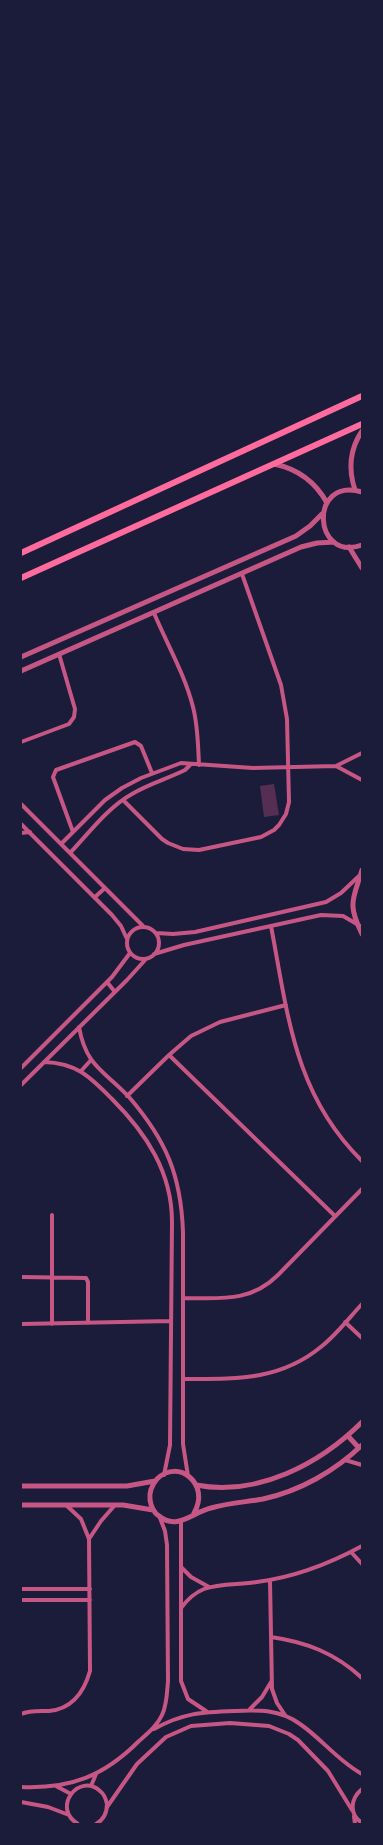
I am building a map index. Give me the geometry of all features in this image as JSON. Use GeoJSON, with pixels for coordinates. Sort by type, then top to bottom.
{"type":"FeatureCollection","features":[{"type":"Feature","properties":{"kind":"highway"},"geometry":{"type":"LineString","coordinates":[[21,553],[362,396]]}},
{"type":"Feature","properties":{"kind":"highway"},"geometry":{"type":"LineString","coordinates":[[21,578],[362,424]]}},
{"type":"Feature","properties":{"kind":"street"},"geometry":{"type":"LineString","coordinates":[[355,490],[351,476],[351,462],[353,448],[362,431]]}},
{"type":"Feature","properties":{"kind":"street"},"geometry":{"type":"LineString","coordinates":[[274,464],[291,468],[305,477],[318,488],[327,502]]}},
{"type":"Feature","properties":{"kind":"street"},"geometry":{"type":"LineString","coordinates":[[21,657],[296,536],[322,514],[327,502],[336,494],[348,490],[362,492]]}},
{"type":"Feature","properties":{"kind":"street"},"geometry":{"type":"LineString","coordinates":[[322,514],[326,532],[334,542]]}},
{"type":"Feature","properties":{"kind":"street"},"geometry":{"type":"LineString","coordinates":[[296,536],[302,547]]}},
{"type":"Feature","properties":{"kind":"street"},"geometry":{"type":"LineString","coordinates":[[21,671],[302,547],[317,543],[334,542],[349,547],[362,545]]}},
{"type":"Feature","properties":{"kind":"street"},"geometry":{"type":"LineString","coordinates":[[349,547],[362,568]]}},
{"type":"Feature","properties":{"kind":"street"},"geometry":{"type":"LineString","coordinates":[[123,800],[168,843],[183,849],[199,850],[261,837],[274,830],[283,820],[288,808],[287,719],[284,694],[242,574]]}},
{"type":"Feature","properties":{"kind":"street"},"geometry":{"type":"LineString","coordinates":[[154,613],[192,705],[197,730],[199,765]]}},
{"type":"Feature","properties":{"kind":"street"},"geometry":{"type":"LineString","coordinates":[[21,742],[65,726],[74,717],[74,709],[59,654]]}},
{"type":"Feature","properties":{"kind":"street"},"geometry":{"type":"LineString","coordinates":[[73,832],[53,777],[56,770],[135,742],[142,746],[152,773]]}},
{"type":"Feature","properties":{"kind":"street"},"geometry":{"type":"LineString","coordinates":[[61,844],[114,794],[132,782],[181,763],[235,767],[336,766],[362,753]]}},
{"type":"Feature","properties":{"kind":"street"},"geometry":{"type":"LineString","coordinates":[[70,853],[106,814],[123,800],[138,791],[185,770],[191,764]]}},
{"type":"Feature","properties":{"kind":"street"},"geometry":{"type":"LineString","coordinates":[[336,766],[362,780]]}},
{"type":"Feature","properties":{"kind":"street"},"geometry":{"type":"LineString","coordinates":[[21,804],[143,926],[156,933],[187,933],[326,902],[341,893],[361,873]]}},
{"type":"Feature","properties":{"kind":"street"},"geometry":{"type":"LineString","coordinates":[[21,824],[117,920],[127,939]]}},
{"type":"Feature","properties":{"kind":"street"},"geometry":{"type":"LineString","coordinates":[[21,833],[30,832]]}},
{"type":"Feature","properties":{"kind":"street"},"geometry":{"type":"LineString","coordinates":[[361,873],[352,904],[353,916],[362,934]]}},
{"type":"Feature","properties":{"kind":"street"},"geometry":{"type":"LineString","coordinates":[[95,897],[105,888]]}},
{"type":"Feature","properties":{"kind":"street"},"geometry":{"type":"LineString","coordinates":[[326,902],[329,914]]}},
{"type":"Feature","properties":{"kind":"street"},"geometry":{"type":"LineString","coordinates":[[21,1085],[146,959],[154,954],[190,944],[329,914],[343,916],[362,927]]}},
{"type":"Feature","properties":{"kind":"street"},"geometry":{"type":"LineString","coordinates":[[143,926],[134,929],[126,944],[130,953],[137,958],[146,959]]}},
{"type":"Feature","properties":{"kind":"street"},"geometry":{"type":"LineString","coordinates":[[271,926],[296,1052],[308,1084],[331,1126],[362,1161]]}},
{"type":"Feature","properties":{"kind":"street"},"geometry":{"type":"LineString","coordinates":[[154,954],[159,944],[156,933]]}},
{"type":"Feature","properties":{"kind":"street"},"geometry":{"type":"LineString","coordinates":[[187,933],[190,944]]}},
{"type":"Feature","properties":{"kind":"street"},"geometry":{"type":"LineString","coordinates":[[21,1068],[107,982],[130,953]]}},
{"type":"Feature","properties":{"kind":"street"},"geometry":{"type":"LineString","coordinates":[[107,982],[115,992]]}},
{"type":"Feature","properties":{"kind":"street"},"geometry":{"type":"LineString","coordinates":[[127,1096],[191,1036],[220,1022],[286,1006]]}},
{"type":"Feature","properties":{"kind":"street"},"geometry":{"type":"LineString","coordinates":[[79,1027],[83,1045],[91,1060],[127,1096],[159,1138],[173,1168],[181,1200],[183,1252],[183,1444],[188,1476]]}},
{"type":"Feature","properties":{"kind":"street"},"geometry":{"type":"LineString","coordinates":[[169,1055],[335,1216]]}},
{"type":"Feature","properties":{"kind":"street"},"geometry":{"type":"LineString","coordinates":[[81,1071],[91,1060]]}},
{"type":"Feature","properties":{"kind":"street"},"geometry":{"type":"LineString","coordinates":[[44,1062],[63,1064],[81,1071],[92,1079],[129,1116],[154,1151],[168,1190],[172,1217],[170,1444],[164,1475]]}},
{"type":"Feature","properties":{"kind":"street"},"geometry":{"type":"LineString","coordinates":[[183,1298],[231,1298],[255,1292],[275,1278],[362,1188]]}},
{"type":"Feature","properties":{"kind":"street"},"geometry":{"type":"LineString","coordinates":[[52,1214],[52,1324]]}},
{"type":"Feature","properties":{"kind":"street"},"geometry":{"type":"LineString","coordinates":[[172,1252],[183,1252]]}},
{"type":"Feature","properties":{"kind":"street"},"geometry":{"type":"LineString","coordinates":[[21,1277],[86,1278],[88,1282],[88,1323]]}},
{"type":"Feature","properties":{"kind":"street"},"geometry":{"type":"LineString","coordinates":[[184,1379],[242,1378],[273,1373],[288,1367],[310,1355],[332,1337],[362,1304]]}},
{"type":"Feature","properties":{"kind":"street"},"geometry":{"type":"LineString","coordinates":[[21,1324],[171,1322]]}},
{"type":"Feature","properties":{"kind":"street"},"geometry":{"type":"LineString","coordinates":[[345,1322],[362,1338]]}},
{"type":"Feature","properties":{"kind":"street"},"geometry":{"type":"LineString","coordinates":[[196,1485],[224,1487],[278,1477],[317,1459],[348,1436],[362,1422]]}},
{"type":"Feature","properties":{"kind":"street"},"geometry":{"type":"LineString","coordinates":[[160,1518],[174,1522],[182,1521],[194,1513],[216,1506],[266,1498],[312,1481],[345,1460],[360,1446],[348,1436]]}},
{"type":"Feature","properties":{"kind":"street"},"geometry":{"type":"LineString","coordinates":[[345,1460],[362,1465]]}},
{"type":"Feature","properties":{"kind":"street"},"geometry":{"type":"LineString","coordinates":[[21,1787],[56,1786],[76,1782],[96,1774],[124,1756],[163,1714],[168,1681],[167,1545],[166,1531],[151,1504],[150,1492],[156,1481],[164,1475],[176,1472],[188,1476],[196,1485],[200,1499],[194,1513]]}},
{"type":"Feature","properties":{"kind":"street"},"geometry":{"type":"LineString","coordinates":[[21,1486],[126,1486],[156,1481]]}},
{"type":"Feature","properties":{"kind":"street"},"geometry":{"type":"LineString","coordinates":[[21,1505],[116,1505],[153,1510]]}},
{"type":"Feature","properties":{"kind":"street"},"geometry":{"type":"LineString","coordinates":[[21,1714],[27,1711],[56,1710],[67,1706],[77,1697],[85,1685],[90,1664],[89,1539],[81,1519],[66,1505]]}},
{"type":"Feature","properties":{"kind":"street"},"geometry":{"type":"LineString","coordinates":[[89,1539],[101,1521],[116,1505]]}},
{"type":"Feature","properties":{"kind":"street"},"geometry":{"type":"LineString","coordinates":[[182,1521],[181,1681],[188,1700],[206,1711]]}},
{"type":"Feature","properties":{"kind":"street"},"geometry":{"type":"LineString","coordinates":[[181,1608],[191,1597],[209,1587],[270,1580],[310,1570],[362,1546]]}},
{"type":"Feature","properties":{"kind":"street"},"geometry":{"type":"LineString","coordinates":[[351,1552],[362,1564]]}},
{"type":"Feature","properties":{"kind":"street"},"geometry":{"type":"LineString","coordinates":[[181,1567],[191,1577],[209,1587]]}},
{"type":"Feature","properties":{"kind":"street"},"geometry":{"type":"LineString","coordinates":[[270,1580],[271,1682],[277,1703],[285,1715]]}},
{"type":"Feature","properties":{"kind":"street"},"geometry":{"type":"LineString","coordinates":[[21,1589],[90,1590]]}},
{"type":"Feature","properties":{"kind":"street"},"geometry":{"type":"LineString","coordinates":[[21,1600],[90,1600]]}},
{"type":"Feature","properties":{"kind":"street"},"geometry":{"type":"LineString","coordinates":[[270,1637],[297,1641],[323,1650],[346,1664],[362,1678]]}},
{"type":"Feature","properties":{"kind":"street"},"geometry":{"type":"LineString","coordinates":[[168,1681],[181,1681]]}},
{"type":"Feature","properties":{"kind":"street"},"geometry":{"type":"LineString","coordinates":[[249,1710],[262,1697],[271,1682]]}},
{"type":"Feature","properties":{"kind":"street"},"geometry":{"type":"LineString","coordinates":[[21,1708],[27,1711]]}},
{"type":"Feature","properties":{"kind":"street"},"geometry":{"type":"LineString","coordinates":[[150,1730],[179,1718],[206,1711],[264,1710],[285,1715],[307,1729],[345,1764],[362,1774]]}},
{"type":"Feature","properties":{"kind":"street"},"geometry":{"type":"LineString","coordinates":[[230,1711],[230,1723]]}},
{"type":"Feature","properties":{"kind":"street"},"geometry":{"type":"LineString","coordinates":[[96,1824],[103,1818],[106,1810],[137,1764],[166,1737],[191,1726],[230,1723],[269,1726],[279,1729],[298,1740],[328,1771],[352,1810],[355,1824]]}},
{"type":"Feature","properties":{"kind":"street"},"geometry":{"type":"LineString","coordinates":[[91,1786],[96,1774]]}},
{"type":"Feature","properties":{"kind":"street"},"geometry":{"type":"LineString","coordinates":[[56,1786],[71,1794]]}},
{"type":"Feature","properties":{"kind":"street"},"geometry":{"type":"LineString","coordinates":[[69,1815],[67,1804],[71,1794],[80,1787],[91,1786],[105,1796],[105,1824]]}},
{"type":"Feature","properties":{"kind":"street"},"geometry":{"type":"LineString","coordinates":[[352,1810],[354,1799],[362,1790]]}},
{"type":"Feature","properties":{"kind":"street"},"geometry":{"type":"LineString","coordinates":[[21,1802],[48,1807],[69,1815],[76,1823]]}},
{"type":"Feature","properties":{"kind":"street"},"geometry":{"type":"LineString","coordinates":[[354,1816],[362,1823]]}},
{"type":"Feature","properties":{"kind":"building"},"geometry":{"type":"Polygon","coordinates":[[[274,784],[279,815],[264,817],[260,786],[274,784]]]}}]}
